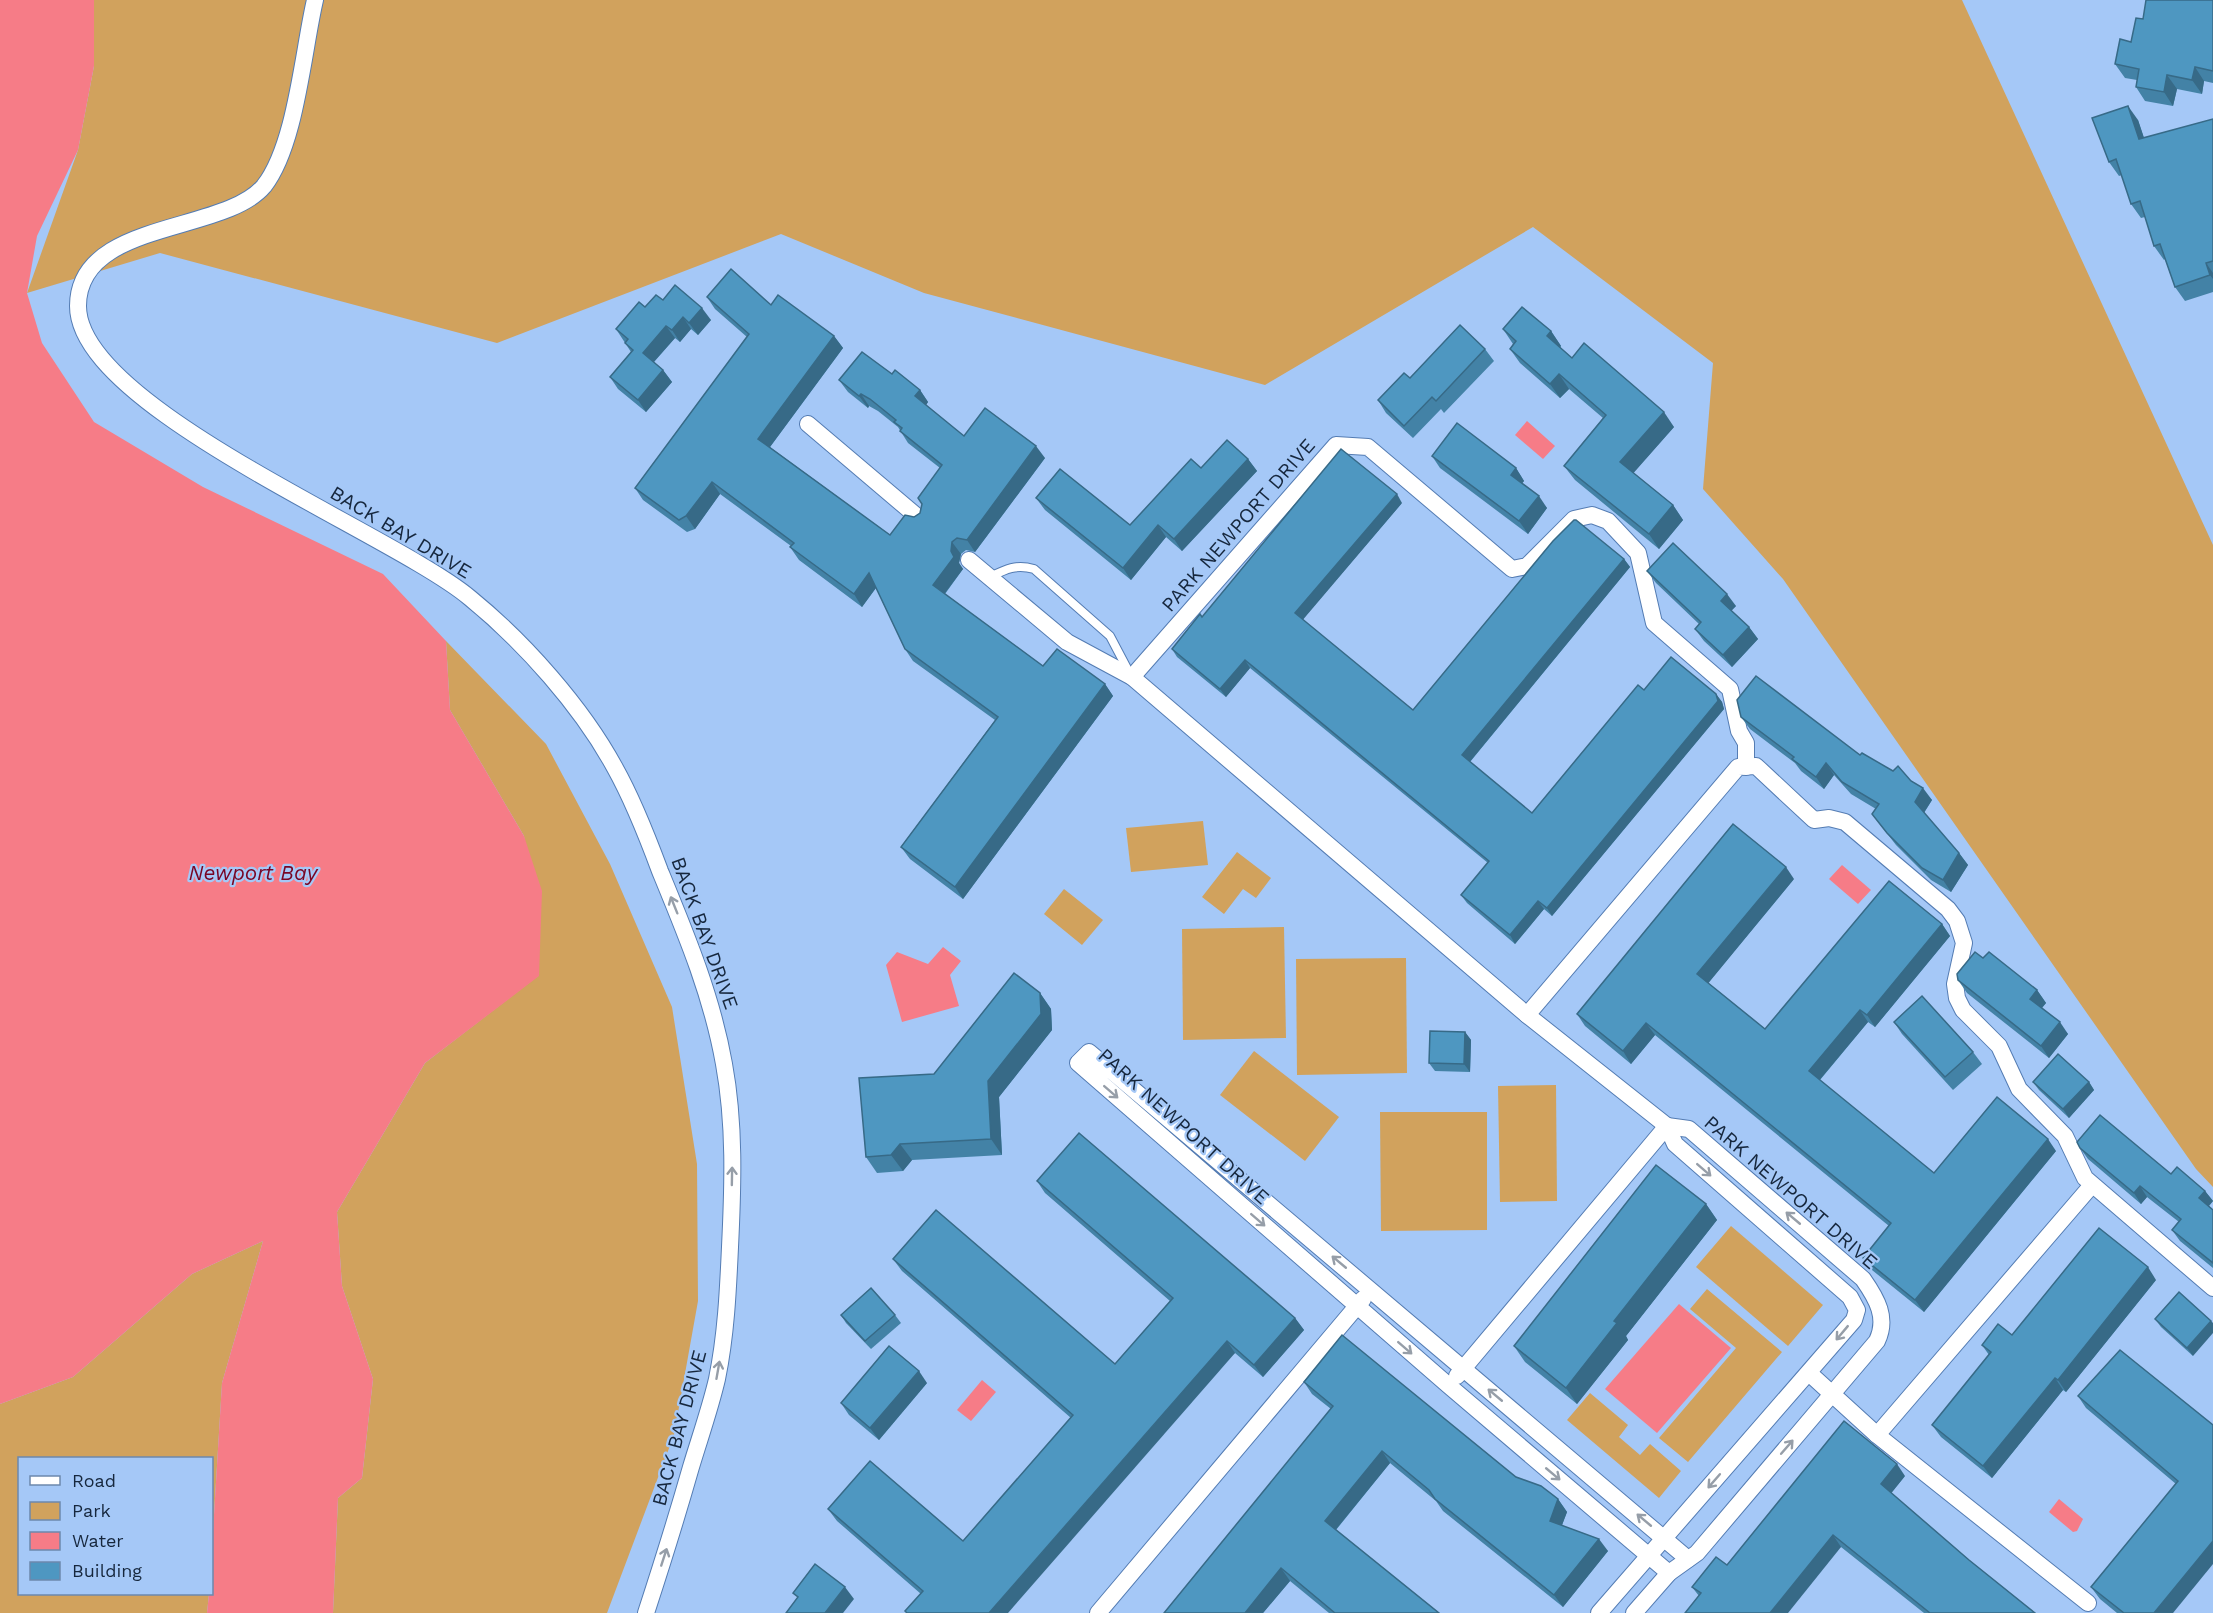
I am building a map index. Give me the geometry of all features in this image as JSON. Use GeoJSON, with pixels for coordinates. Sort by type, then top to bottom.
{"type":"FeatureCollection","features":[{"type":"Feature","properties":{"kind":"street","name":"BACK BAY DRIVE"},"geometry":{"type":"LineString","coordinates":[[315,0],[288,130],[268,180],[260,191],[245,201],[143,236],[106,255],[86,276],[80,289],[81,325],[98,355],[161,412],[188,432],[418,561],[473,600],[538,666],[596,737],[617,771],[643,830],[706,989],[724,1065],[733,1134],[728,1286],[717,1376],[646,1613]]}},
{"type":"Feature","properties":{"kind":"street"},"geometry":{"type":"LineString","coordinates":[[808,424],[920,519]]}},
{"type":"Feature","properties":{"kind":"street","name":"PARK NEWPORT DRIVE"},"geometry":{"type":"LineString","coordinates":[[1132,677],[1336,445],[1356,445],[1368,447],[1512,569],[1527,566],[1574,519],[1592,515],[1608,522],[1638,553],[1654,623],[1730,689],[1739,731],[1746,743],[1746,766]]}},
{"type":"Feature","properties":{"kind":"street","name":"PARK NEWPORT DRIVE"},"geometry":{"type":"LineString","coordinates":[[969,560],[1067,642],[1132,677],[1527,1015],[1667,1126],[1675,1144],[1850,1297],[1857,1310]]}},
{"type":"Feature","properties":{"kind":"street"},"geometry":{"type":"LineString","coordinates":[[1527,1015],[1738,767],[1756,766],[1814,820],[1829,819],[1845,822],[1948,909],[1963,932],[1964,944],[1955,984],[1963,1010],[1992,1036],[2019,1089],[2057,1126],[2075,1161],[2092,1185],[2213,1288]]}},
{"type":"Feature","properties":{"kind":"street","name":"PARK NEWPORT DRIVE"},"geometry":{"type":"LineString","coordinates":[[1670,1574],[1448,1385],[1078,1063],[1089,1052],[1688,1559]]}},
{"type":"Feature","properties":{"kind":"street"},"geometry":{"type":"LineString","coordinates":[[1448,1385],[1667,1126]]}},
{"type":"Feature","properties":{"kind":"street","name":"PARK NEWPORT DRIVE"},"geometry":{"type":"LineString","coordinates":[[1667,1126],[1689,1129],[1832,1251],[1863,1279],[1881,1309]]}},
{"type":"Feature","properties":{"kind":"street"},"geometry":{"type":"LineString","coordinates":[[1877,1435],[2092,1185]]}},
{"type":"Feature","properties":{"kind":"street"},"geometry":{"type":"LineString","coordinates":[[1098,1613],[1371,1289]]}},
{"type":"Feature","properties":{"kind":"street"},"geometry":{"type":"LineString","coordinates":[[1599,1613],[1809,1373],[1854,1320],[1857,1310],[1881,1309],[1882,1330],[1876,1341],[1697,1553],[1670,1574],[1634,1613]]}},
{"type":"Feature","properties":{"kind":"street"},"geometry":{"type":"LineString","coordinates":[[1809,1373],[1877,1435],[2088,1603]]}},
{"type":"Feature","properties":{"kind":"lane"},"geometry":{"type":"LineString","coordinates":[[990,577],[1011,567],[1022,565],[1034,569],[1110,636],[1132,677]]}},
{"type":"Feature","properties":{"kind":"green space"},"geometry":{"type":"Polygon","coordinates":[[[94,0],[1962,0],[2213,545],[2213,1187],[2196,1169],[1783,579],[1703,489],[1713,363],[1533,227],[1265,385],[924,293],[781,234],[497,343],[160,253],[27,293],[78,150],[94,66],[94,0]]]}},
{"type":"Feature","properties":{"kind":"green space"},"geometry":{"type":"Polygon","coordinates":[[[446,641],[546,744],[610,864],[672,1007],[697,1164],[698,1301],[674,1435],[607,1613],[333,1613],[338,1498],[362,1478],[373,1379],[342,1286],[337,1212],[425,1063],[539,975],[524,836],[450,710],[446,641]]]}},
{"type":"Feature","properties":{"kind":"green space"},"geometry":{"type":"Polygon","coordinates":[[[1203,821],[1208,865],[1131,872],[1126,828],[1203,821]]]}},
{"type":"Feature","properties":{"kind":"green space"},"geometry":{"type":"Polygon","coordinates":[[[1237,852],[1271,878],[1256,898],[1243,889],[1224,914],[1202,897],[1237,852]]]}},
{"type":"Feature","properties":{"kind":"green space"},"geometry":{"type":"Polygon","coordinates":[[[1064,889],[1103,920],[1082,945],[1044,914],[1064,889]]]}},
{"type":"Feature","properties":{"kind":"green space"},"geometry":{"type":"Polygon","coordinates":[[[1284,927],[1286,1038],[1183,1040],[1182,929],[1284,927]]]}},
{"type":"Feature","properties":{"kind":"green space"},"geometry":{"type":"Polygon","coordinates":[[[1406,958],[1407,1073],[1297,1075],[1296,959],[1406,958]]]}},
{"type":"Feature","properties":{"kind":"green space"},"geometry":{"type":"Polygon","coordinates":[[[1254,1051],[1339,1117],[1305,1161],[1220,1095],[1254,1051]]]}},
{"type":"Feature","properties":{"kind":"green space"},"geometry":{"type":"Polygon","coordinates":[[[1556,1085],[1557,1201],[1500,1202],[1498,1086],[1556,1085]]]}},
{"type":"Feature","properties":{"kind":"green space"},"geometry":{"type":"Polygon","coordinates":[[[1380,1112],[1487,1112],[1487,1230],[1381,1231],[1380,1112]]]}},
{"type":"Feature","properties":{"kind":"green space"},"geometry":{"type":"Polygon","coordinates":[[[1731,1226],[1823,1305],[1788,1346],[1696,1267],[1731,1226]]]}},
{"type":"Feature","properties":{"kind":"green space"},"geometry":{"type":"Polygon","coordinates":[[[263,1241],[222,1383],[213,1532],[213,1457],[18,1457],[18,1595],[209,1595],[207,1613],[0,1613],[0,1404],[73,1377],[192,1274],[263,1241]]]}},
{"type":"Feature","properties":{"kind":"green space"},"geometry":{"type":"Polygon","coordinates":[[[1707,1289],[1782,1352],[1688,1462],[1659,1438],[1736,1348],[1690,1309],[1707,1289]]]}},
{"type":"Feature","properties":{"kind":"green space"},"geometry":{"type":"Polygon","coordinates":[[[1590,1393],[1628,1425],[1619,1437],[1640,1455],[1650,1444],[1681,1471],[1659,1498],[1567,1420],[1590,1393]]]}},
{"type":"Feature","properties":{"kind":"water","name":"Newport Bay"},"geometry":{"type":"Polygon","coordinates":[[[0,0],[94,0],[94,66],[78,150],[37,236],[27,293],[42,343],[94,422],[203,487],[383,574],[446,641],[450,710],[524,836],[542,891],[539,976],[425,1063],[337,1212],[342,1286],[373,1379],[362,1478],[338,1498],[333,1613],[207,1613],[209,1595],[213,1595],[213,1532],[222,1383],[263,1241],[192,1274],[73,1377],[0,1404],[0,0]]]}},
{"type":"Feature","properties":{"kind":"water"},"geometry":{"type":"Polygon","coordinates":[[[1527,421],[1555,446],[1543,459],[1515,435],[1527,421]]]}},
{"type":"Feature","properties":{"kind":"water"},"geometry":{"type":"Polygon","coordinates":[[[1842,865],[1871,890],[1858,904],[1829,879],[1842,865]]]}},
{"type":"Feature","properties":{"kind":"water"},"geometry":{"type":"Polygon","coordinates":[[[943,947],[961,961],[950,975],[959,1006],[902,1022],[886,965],[897,952],[928,964],[943,947]]]}},
{"type":"Feature","properties":{"kind":"water"},"geometry":{"type":"Polygon","coordinates":[[[1679,1304],[1731,1348],[1657,1433],[1605,1389],[1679,1304]]]}},
{"type":"Feature","properties":{"kind":"water"},"geometry":{"type":"Polygon","coordinates":[[[982,1380],[996,1392],[971,1421],[957,1410],[982,1380]]]}},
{"type":"Feature","properties":{"kind":"water"},"geometry":{"type":"Polygon","coordinates":[[[2059,1499],[2083,1519],[2077,1531],[2073,1532],[2049,1512],[2059,1499]]]}},
{"type":"Feature","properties":{"kind":"building"},"geometry":{"type":"Polygon","coordinates":[[[2146,0],[2213,0],[2213,71],[2195,67],[2192,80],[2167,75],[2164,92],[2136,87],[2139,69],[2115,64],[2120,39],[2131,42],[2136,18],[2143,19],[2146,0]]]}},
{"type":"Feature","properties":{"kind":"building"},"geometry":{"type":"Polygon","coordinates":[[[2128,106],[2139,139],[2213,119],[2213,261],[2206,263],[2210,275],[2175,287],[2160,244],[2154,246],[2140,201],[2131,204],[2116,159],[2109,162],[2092,118],[2128,106]]]}},
{"type":"Feature","properties":{"kind":"building"},"geometry":{"type":"Polygon","coordinates":[[[731,269],[771,305],[778,295],[834,336],[758,439],[890,535],[905,515],[914,517],[920,513],[922,504],[918,498],[942,465],[900,431],[902,428],[894,422],[896,420],[870,399],[861,394],[859,396],[839,380],[862,352],[892,374],[895,370],[920,390],[915,396],[964,436],[985,408],[1036,446],[967,540],[957,538],[952,542],[951,551],[954,557],[933,585],[1043,666],[1057,649],[1105,684],[955,887],[901,847],[998,717],[905,649],[869,573],[854,594],[790,547],[794,543],[712,482],[686,516],[679,520],[635,488],[749,334],[707,297],[731,269]]]}},
{"type":"Feature","properties":{"kind":"building"},"geometry":{"type":"Polygon","coordinates":[[[675,285],[702,308],[689,323],[683,317],[672,330],[666,326],[643,353],[663,370],[638,400],[610,377],[633,350],[625,343],[628,339],[616,329],[639,302],[645,307],[656,295],[663,300],[675,285]]]}},
{"type":"Feature","properties":{"kind":"building"},"geometry":{"type":"Polygon","coordinates":[[[1522,307],[1551,331],[1547,336],[1572,358],[1584,343],[1664,412],[1620,462],[1673,505],[1649,534],[1564,466],[1606,415],[1559,374],[1550,384],[1510,349],[1516,341],[1503,329],[1522,307]]]}},
{"type":"Feature","properties":{"kind":"building"},"geometry":{"type":"Polygon","coordinates":[[[1460,325],[1485,349],[1436,401],[1432,397],[1404,426],[1378,400],[1404,373],[1410,378],[1460,325]]]}},
{"type":"Feature","properties":{"kind":"building"},"geometry":{"type":"Polygon","coordinates":[[[1457,423],[1516,468],[1511,475],[1539,496],[1519,521],[1432,456],[1457,423]]]}},
{"type":"Feature","properties":{"kind":"building"},"geometry":{"type":"Polygon","coordinates":[[[1227,440],[1248,459],[1174,539],[1158,525],[1123,568],[1036,498],[1060,469],[1130,525],[1191,459],[1201,468],[1227,440]]]}},
{"type":"Feature","properties":{"kind":"building"},"geometry":{"type":"Polygon","coordinates":[[[1341,449],[1397,494],[1295,613],[1413,710],[1553,541],[1574,520],[1624,559],[1462,755],[1532,813],[1638,685],[1644,690],[1671,657],[1716,694],[1718,701],[1547,908],[1538,901],[1510,935],[1461,895],[1489,861],[1245,660],[1220,689],[1172,649],[1200,614],[1202,617],[1341,449]]]}},
{"type":"Feature","properties":{"kind":"building"},"geometry":{"type":"Polygon","coordinates":[[[1673,543],[1727,594],[1721,601],[1749,627],[1723,655],[1695,629],[1701,622],[1647,571],[1673,543]]]}},
{"type":"Feature","properties":{"kind":"building"},"geometry":{"type":"Polygon","coordinates":[[[1756,676],[1860,755],[1862,753],[1893,771],[1898,766],[1911,781],[1923,788],[1915,802],[1959,853],[1943,880],[1922,868],[1887,833],[1872,814],[1879,804],[1842,782],[1826,763],[1816,777],[1792,759],[1794,757],[1741,717],[1737,700],[1756,676]]]}},
{"type":"Feature","properties":{"kind":"building"},"geometry":{"type":"Polygon","coordinates":[[[1733,824],[1786,867],[1697,974],[1765,1029],[1889,881],[1942,924],[1867,1015],[1860,1010],[1809,1071],[1934,1173],[1997,1097],[2048,1139],[1915,1300],[1863,1258],[1891,1223],[1646,1023],[1623,1051],[1577,1014],[1733,824]]]}},
{"type":"Feature","properties":{"kind":"building"},"geometry":{"type":"Polygon","coordinates":[[[1975,952],[1983,958],[1989,952],[2037,990],[2030,999],[2060,1022],[2041,1046],[1958,980],[1957,974],[1975,952]]]}},
{"type":"Feature","properties":{"kind":"building"},"geometry":{"type":"Polygon","coordinates":[[[1014,973],[1040,993],[1041,1014],[988,1081],[991,1139],[900,1144],[891,1155],[866,1157],[859,1078],[934,1074],[1014,973]]]}},
{"type":"Feature","properties":{"kind":"building"},"geometry":{"type":"Polygon","coordinates":[[[1922,996],[1973,1052],[1945,1077],[1894,1022],[1922,996]]]}},
{"type":"Feature","properties":{"kind":"building"},"geometry":{"type":"Polygon","coordinates":[[[1430,1031],[1465,1032],[1464,1064],[1429,1063],[1430,1031]]]}},
{"type":"Feature","properties":{"kind":"building"},"geometry":{"type":"Polygon","coordinates":[[[2058,1054],[2089,1082],[2063,1109],[2033,1082],[2058,1054]]]}},
{"type":"Feature","properties":{"kind":"building"},"geometry":{"type":"Polygon","coordinates":[[[2100,1115],[2171,1174],[2177,1167],[2205,1191],[2199,1198],[2213,1210],[2213,1263],[2172,1230],[2181,1219],[2140,1186],[2134,1193],[2080,1148],[2077,1142],[2100,1115]]]}},
{"type":"Feature","properties":{"kind":"building"},"geometry":{"type":"Polygon","coordinates":[[[1079,1133],[1295,1318],[1254,1365],[1227,1341],[989,1613],[907,1613],[905,1611],[923,1591],[828,1509],[870,1461],[963,1541],[1073,1415],[893,1259],[936,1210],[1115,1364],[1173,1298],[1037,1181],[1079,1133]]]}},
{"type":"Feature","properties":{"kind":"building"},"geometry":{"type":"Polygon","coordinates":[[[1656,1165],[1706,1204],[1614,1321],[1617,1323],[1566,1388],[1514,1346],[1656,1165]]]}},
{"type":"Feature","properties":{"kind":"building"},"geometry":{"type":"Polygon","coordinates":[[[2099,1228],[2148,1267],[2058,1380],[2055,1378],[1983,1466],[1932,1425],[1991,1352],[1982,1345],[1998,1324],[2012,1335],[2099,1228]]]}},
{"type":"Feature","properties":{"kind":"building"},"geometry":{"type":"Polygon","coordinates":[[[871,1288],[895,1315],[865,1341],[841,1315],[871,1288]]]}},
{"type":"Feature","properties":{"kind":"building"},"geometry":{"type":"Polygon","coordinates":[[[2179,1292],[2211,1321],[2187,1348],[2155,1319],[2179,1292]]]}},
{"type":"Feature","properties":{"kind":"building"},"geometry":{"type":"Polygon","coordinates":[[[1342,1335],[1516,1477],[1541,1486],[1558,1499],[1550,1521],[1599,1539],[1554,1595],[1435,1499],[1429,1490],[1382,1451],[1325,1521],[1439,1613],[1335,1613],[1281,1568],[1245,1613],[1164,1613],[1333,1406],[1304,1382],[1342,1335]]]}},
{"type":"Feature","properties":{"kind":"building"},"geometry":{"type":"Polygon","coordinates":[[[889,1346],[919,1371],[870,1428],[841,1403],[889,1346]]]}},
{"type":"Feature","properties":{"kind":"building"},"geometry":{"type":"Polygon","coordinates":[[[2120,1350],[2213,1425],[2213,1541],[2154,1613],[2124,1613],[2091,1587],[2178,1481],[2078,1396],[2120,1350]]]}},
{"type":"Feature","properties":{"kind":"building"},"geometry":{"type":"Polygon","coordinates":[[[1844,1421],[1897,1464],[1881,1484],[2035,1613],[1930,1613],[1833,1535],[1770,1613],[1685,1613],[1701,1593],[1692,1587],[1716,1557],[1727,1565],[1844,1421]]]}},
{"type":"Feature","properties":{"kind":"building"},"geometry":{"type":"Polygon","coordinates":[[[815,1564],[845,1587],[825,1613],[786,1613],[798,1597],[793,1593],[815,1564]]]}}]}
